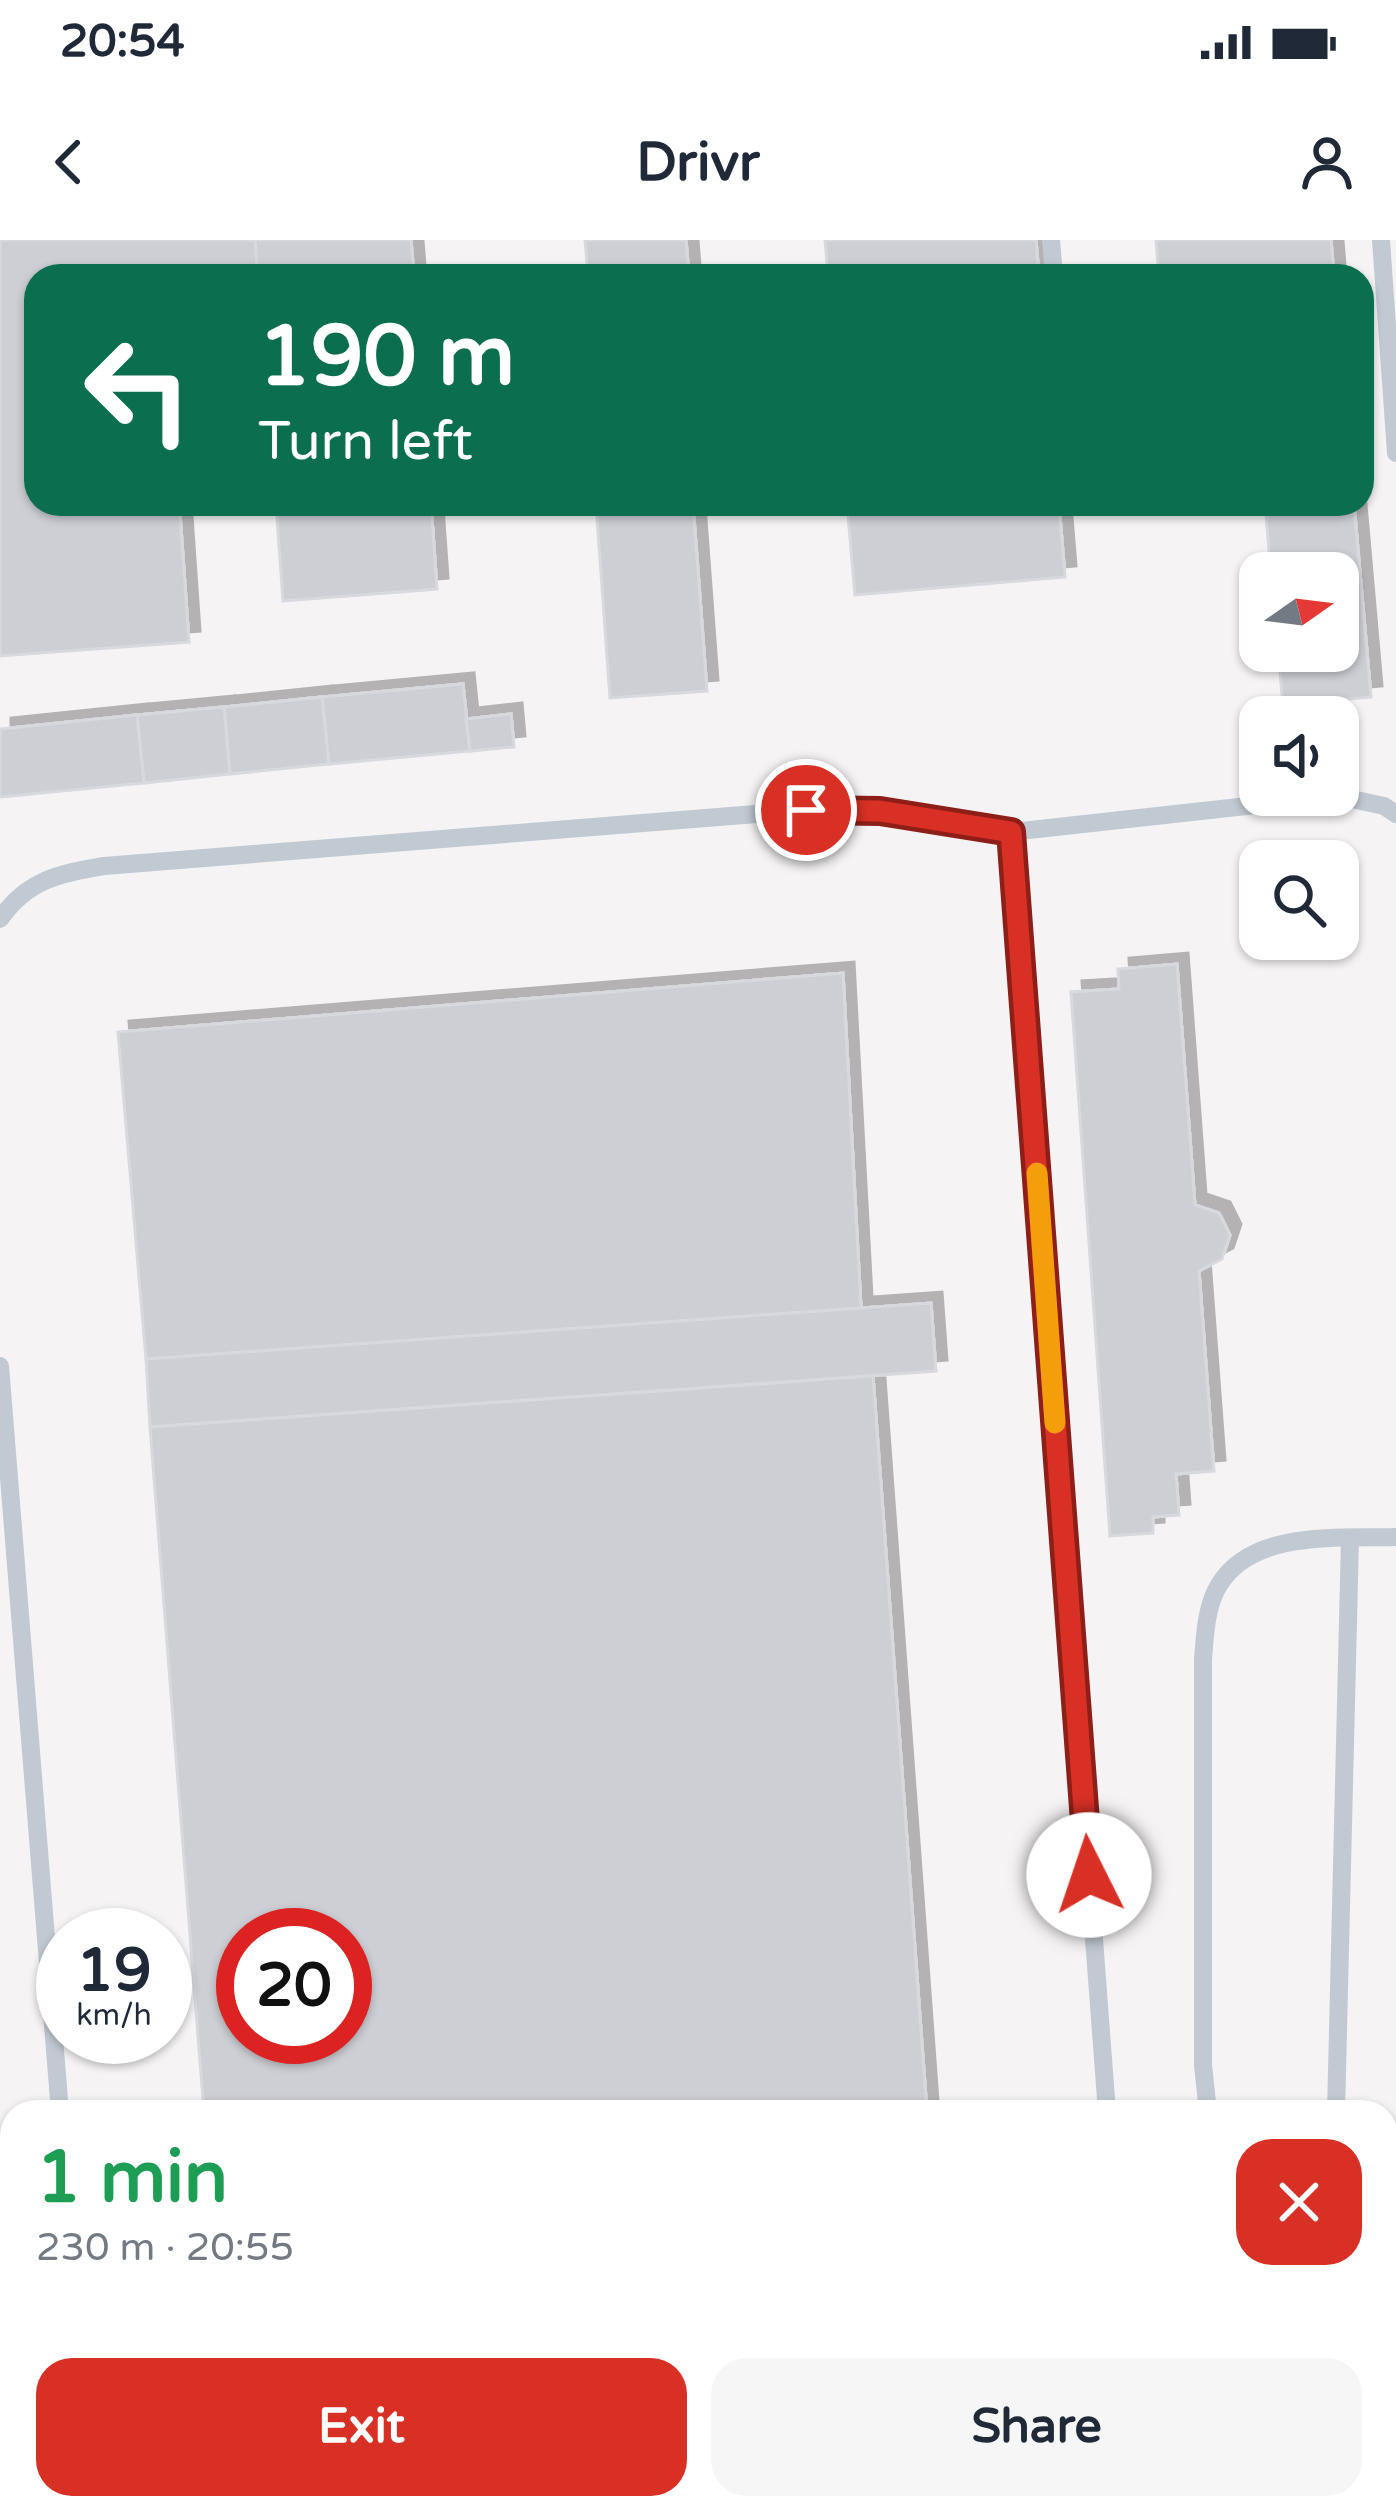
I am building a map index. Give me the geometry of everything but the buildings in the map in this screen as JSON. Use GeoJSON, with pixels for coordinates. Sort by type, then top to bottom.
{"type":"FeatureCollection","features":[{"type":"Feature","properties":{"kind":"lane"},"geometry":{"type":"LineString","coordinates":[[1381,240],[1396,453]]}},
{"type":"Feature","properties":{"kind":"lane"},"geometry":{"type":"LineString","coordinates":[[0,919],[21,894],[43,879],[104,866],[806,810],[880,811],[1011,832],[1338,796],[1384,806],[1396,814]]}},
{"type":"Feature","properties":{"kind":"lane"},"geometry":{"type":"LineString","coordinates":[[1011,832],[1106,2100]]}},
{"type":"Feature","properties":{"kind":"lane"},"geometry":{"type":"LineString","coordinates":[[0,1366],[59,2100]]}},
{"type":"Feature","properties":{"kind":"lane"},"geometry":{"type":"LineString","coordinates":[[1207,2100],[1203,1659],[1217,1587],[1233,1568],[1259,1551],[1291,1543],[1396,1537]]}},
{"type":"Feature","properties":{"kind":"lane"},"geometry":{"type":"LineString","coordinates":[[1336,2100],[1350,1539]]}},
{"type":"Feature","properties":{"kind":"slow traffic"},"geometry":{"type":"LineString","coordinates":[[1037,1173],[1055,1423]]}},
{"type":"Feature","properties":{"kind":"route"},"geometry":{"type":"LineString","coordinates":[[806,810],[880,811],[1011,832],[1089,1875]]}}]}
